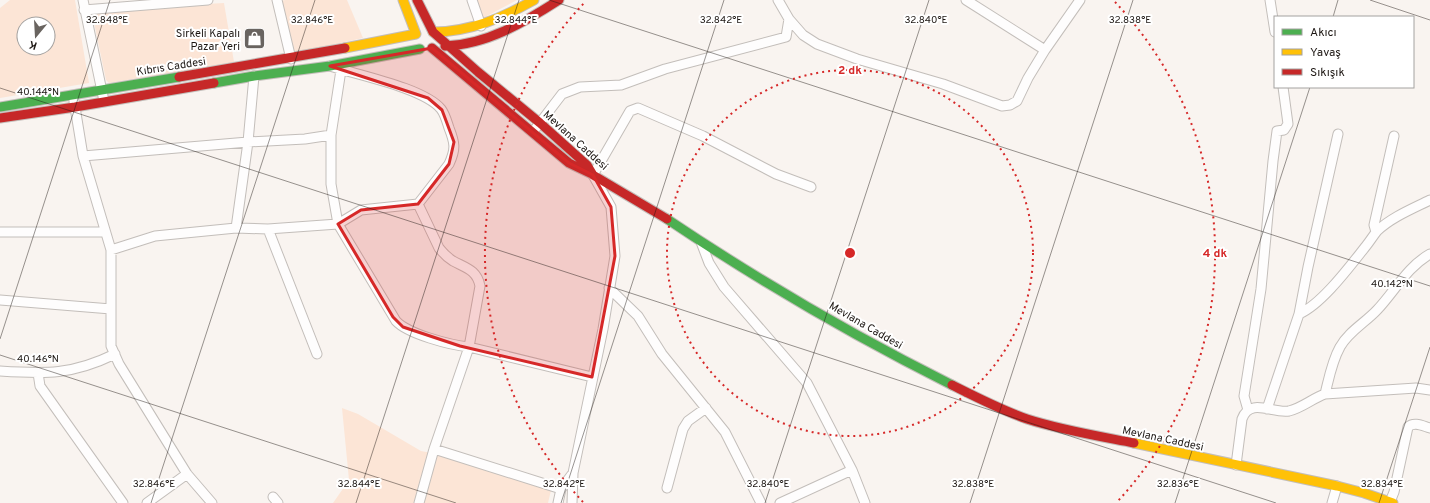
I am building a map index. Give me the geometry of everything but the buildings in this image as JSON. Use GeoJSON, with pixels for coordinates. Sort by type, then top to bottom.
{"type":"FeatureCollection","features":[{"type":"Feature","properties":{"kind":"street"},"geometry":{"type":"LineString","coordinates":[[83,0],[104,101]]}},
{"type":"Feature","properties":{"kind":"street"},"geometry":{"type":"LineString","coordinates":[[84,10],[208,0]]}},
{"type":"Feature","properties":{"kind":"street"},"geometry":{"type":"LineString","coordinates":[[277,0],[291,59]]}},
{"type":"Feature","properties":{"kind":"street"},"geometry":{"type":"LineString","coordinates":[[403,0],[416,34],[416,44],[420,49]]}},
{"type":"Feature","properties":{"kind":"street","name":"Mevlana Caddesi"},"geometry":{"type":"LineString","coordinates":[[417,0],[432,32],[540,123],[586,165],[593,175],[659,214],[768,283],[894,356],[1001,408],[1028,419],[1061,428],[1337,486],[1392,502]]}},
{"type":"Feature","properties":{"kind":"street"},"geometry":{"type":"LineString","coordinates":[[472,0],[481,26]]}},
{"type":"Feature","properties":{"kind":"street"},"geometry":{"type":"LineString","coordinates":[[416,34],[424,29],[432,32],[446,33],[481,26],[534,0]]}},
{"type":"Feature","properties":{"kind":"street"},"geometry":{"type":"LineString","coordinates":[[0,118],[74,107],[254,76],[330,66],[420,49],[426,50],[433,47],[449,47],[475,42],[525,20],[559,0]]}},
{"type":"Feature","properties":{"kind":"street"},"geometry":{"type":"LineString","coordinates":[[778,0],[789,20],[803,35],[817,44],[857,59],[943,84],[1002,106],[1010,105],[1017,101],[1028,78],[1045,50],[1080,0]]}},
{"type":"Feature","properties":{"kind":"street"},"geometry":{"type":"LineString","coordinates":[[966,0],[1045,50]]}},
{"type":"Feature","properties":{"kind":"street"},"geometry":{"type":"LineString","coordinates":[[1270,0],[1274,26]]}},
{"type":"Feature","properties":{"kind":"street"},"geometry":{"type":"LineString","coordinates":[[533,132],[562,94],[580,87],[621,85],[665,69],[786,37],[789,20]]}},
{"type":"Feature","properties":{"kind":"street"},"geometry":{"type":"LineString","coordinates":[[432,32],[435,37],[433,47]]}},
{"type":"Feature","properties":{"kind":"street","name":"Kıbrıs Caddesi"},"geometry":{"type":"LineString","coordinates":[[0,107],[101,89],[291,59],[416,34]]}},
{"type":"Feature","properties":{"kind":"street"},"geometry":{"type":"LineString","coordinates":[[433,47],[569,162],[593,175],[611,207],[615,256],[573,473],[572,503]]}},
{"type":"Feature","properties":{"kind":"street"},"geometry":{"type":"LineString","coordinates":[[110,250],[155,236],[236,228],[268,229],[338,224],[361,210],[418,204],[449,164],[452,156],[454,142],[442,110],[432,100],[418,93],[330,66]]}},
{"type":"Feature","properties":{"kind":"street"},"geometry":{"type":"LineString","coordinates":[[341,70],[331,135],[331,184],[338,224],[393,317],[399,324],[411,332],[460,346],[592,377]]}},
{"type":"Feature","properties":{"kind":"street"},"geometry":{"type":"LineString","coordinates":[[236,228],[248,142],[254,76]]}},
{"type":"Feature","properties":{"kind":"street"},"geometry":{"type":"LineString","coordinates":[[1248,410],[1244,396],[1261,288],[1277,131],[1284,130],[1288,124],[1283,88]]}},
{"type":"Feature","properties":{"kind":"street"},"geometry":{"type":"LineString","coordinates":[[74,94],[74,107],[83,156],[110,250],[111,346],[119,364],[187,474],[212,503]]}},
{"type":"Feature","properties":{"kind":"street"},"geometry":{"type":"LineString","coordinates":[[593,175],[630,111],[638,108],[704,136],[776,174],[811,186]]}},
{"type":"Feature","properties":{"kind":"street"},"geometry":{"type":"LineString","coordinates":[[1267,409],[1300,314],[1308,267],[1338,134]]}},
{"type":"Feature","properties":{"kind":"street"},"geometry":{"type":"LineString","coordinates":[[83,156],[248,142],[305,139],[331,135]]}},
{"type":"Feature","properties":{"kind":"street"},"geometry":{"type":"LineString","coordinates":[[1376,232],[1374,225],[1394,136]]}},
{"type":"Feature","properties":{"kind":"street"},"geometry":{"type":"LineString","coordinates":[[1300,314],[1320,298],[1340,278],[1376,232],[1401,214],[1430,200]]}},
{"type":"Feature","properties":{"kind":"street"},"geometry":{"type":"LineString","coordinates":[[418,204],[436,242],[444,254],[453,261],[474,272],[479,282],[479,292],[469,347],[434,449],[419,503]]}},
{"type":"Feature","properties":{"kind":"street"},"geometry":{"type":"LineString","coordinates":[[268,229],[317,354]]}},
{"type":"Feature","properties":{"kind":"street"},"geometry":{"type":"LineString","coordinates":[[0,232],[105,232]]}},
{"type":"Feature","properties":{"kind":"street"},"geometry":{"type":"LineString","coordinates":[[701,242],[709,263],[724,287],[807,383],[852,470],[866,503]]}},
{"type":"Feature","properties":{"kind":"street"},"geometry":{"type":"LineString","coordinates":[[1325,394],[1338,352],[1344,340],[1377,310],[1409,271],[1430,254]]}},
{"type":"Feature","properties":{"kind":"street"},"geometry":{"type":"LineString","coordinates":[[609,288],[638,316],[662,354],[725,432],[761,503]]}},
{"type":"Feature","properties":{"kind":"street"},"geometry":{"type":"LineString","coordinates":[[0,300],[111,309]]}},
{"type":"Feature","properties":{"kind":"street"},"geometry":{"type":"LineString","coordinates":[[0,371],[38,374],[75,369],[115,354]]}},
{"type":"Feature","properties":{"kind":"street"},"geometry":{"type":"LineString","coordinates":[[38,374],[40,386],[123,503]]}},
{"type":"Feature","properties":{"kind":"street"},"geometry":{"type":"LineString","coordinates":[[1236,465],[1242,419],[1248,410],[1254,407],[1290,411],[1325,394],[1416,388],[1430,390]]}},
{"type":"Feature","properties":{"kind":"street"},"geometry":{"type":"LineString","coordinates":[[666,488],[683,429],[688,421],[706,408]]}},
{"type":"Feature","properties":{"kind":"street"},"geometry":{"type":"LineString","coordinates":[[1392,502],[1408,427],[1415,423],[1430,428]]}},
{"type":"Feature","properties":{"kind":"street"},"geometry":{"type":"LineString","coordinates":[[434,449],[561,488]]}},
{"type":"Feature","properties":{"kind":"street"},"geometry":{"type":"LineString","coordinates":[[780,503],[852,470]]}},
{"type":"Feature","properties":{"kind":"street"},"geometry":{"type":"LineString","coordinates":[[558,503],[561,488],[573,473]]}},
{"type":"Feature","properties":{"kind":"street"},"geometry":{"type":"LineString","coordinates":[[147,503],[187,474]]}},
{"type":"Feature","properties":{"kind":"street"},"geometry":{"type":"LineString","coordinates":[[1332,503],[1337,486]]}},
{"type":"Feature","properties":{"kind":"highlighted area"},"geometry":{"type":"Polygon","coordinates":[[[432,48],[569,163],[593,175],[611,207],[615,256],[592,377],[460,346],[403,327],[393,317],[338,224],[361,210],[418,204],[449,164],[454,142],[442,110],[428,98],[330,66],[432,48]]]}},
{"type":"Feature","properties":{"kind":"shaded area"},"geometry":{"type":"Polygon","coordinates":[[[10,0],[75,0],[89,83],[0,98],[0,8],[10,0]]]}},
{"type":"Feature","properties":{"kind":"shaded area"},"geometry":{"type":"Polygon","coordinates":[[[347,0],[363,38],[295,53],[281,1],[347,0]]]}},
{"type":"Feature","properties":{"kind":"shaded area"},"geometry":{"type":"Polygon","coordinates":[[[476,0],[517,0],[483,18],[476,0]]]}},
{"type":"Feature","properties":{"kind":"shaded area"},"geometry":{"type":"Polygon","coordinates":[[[224,3],[234,62],[109,83],[106,80],[92,13],[151,7],[224,3]]]}},
{"type":"Feature","properties":{"kind":"shaded area"},"geometry":{"type":"Polygon","coordinates":[[[342,408],[358,414],[421,451],[482,463],[552,486],[548,503],[333,503],[349,480],[342,408]]]}},
{"type":"Feature","properties":{"kind":"traffic: fast"},"geometry":{"type":"LineString","coordinates":[[214,83],[330,66],[420,49]]}},
{"type":"Feature","properties":{"kind":"traffic: fast"},"geometry":{"type":"LineString","coordinates":[[0,107],[179,77]]}},
{"type":"Feature","properties":{"kind":"traffic: fast"},"geometry":{"type":"LineString","coordinates":[[667,219],[736,264],[843,327],[952,385]]}},
{"type":"Feature","properties":{"kind":"traffic: slow"},"geometry":{"type":"LineString","coordinates":[[345,48],[416,34],[403,0]]}},
{"type":"Feature","properties":{"kind":"traffic: slow"},"geometry":{"type":"LineString","coordinates":[[433,32],[460,30],[473,27],[510,13],[534,0]]}},
{"type":"Feature","properties":{"kind":"traffic: slow"},"geometry":{"type":"LineString","coordinates":[[1134,443],[1337,486],[1393,503]]}},
{"type":"Feature","properties":{"kind":"traffic: jam"},"geometry":{"type":"LineString","coordinates":[[417,0],[433,32],[587,165],[593,175],[667,219]]}},
{"type":"Feature","properties":{"kind":"traffic: jam"},"geometry":{"type":"LineString","coordinates":[[445,46],[460,45],[490,37],[505,31],[559,0]]}},
{"type":"Feature","properties":{"kind":"traffic: jam"},"geometry":{"type":"LineString","coordinates":[[179,77],[345,48]]}},
{"type":"Feature","properties":{"kind":"traffic: jam"},"geometry":{"type":"LineString","coordinates":[[432,48],[569,163],[592,174]]}},
{"type":"Feature","properties":{"kind":"traffic: jam"},"geometry":{"type":"LineString","coordinates":[[0,118],[75,107],[214,83]]}},
{"type":"Feature","properties":{"kind":"traffic: jam"},"geometry":{"type":"LineString","coordinates":[[952,385],[1027,419],[1066,430],[1134,443]]}},
{"type":"Feature","properties":{"kind":"place","name":"Sirkeli Kapalı Pazar Yeri"},"geometry":{"type":"Point","coordinates":[255,39]}}]}
